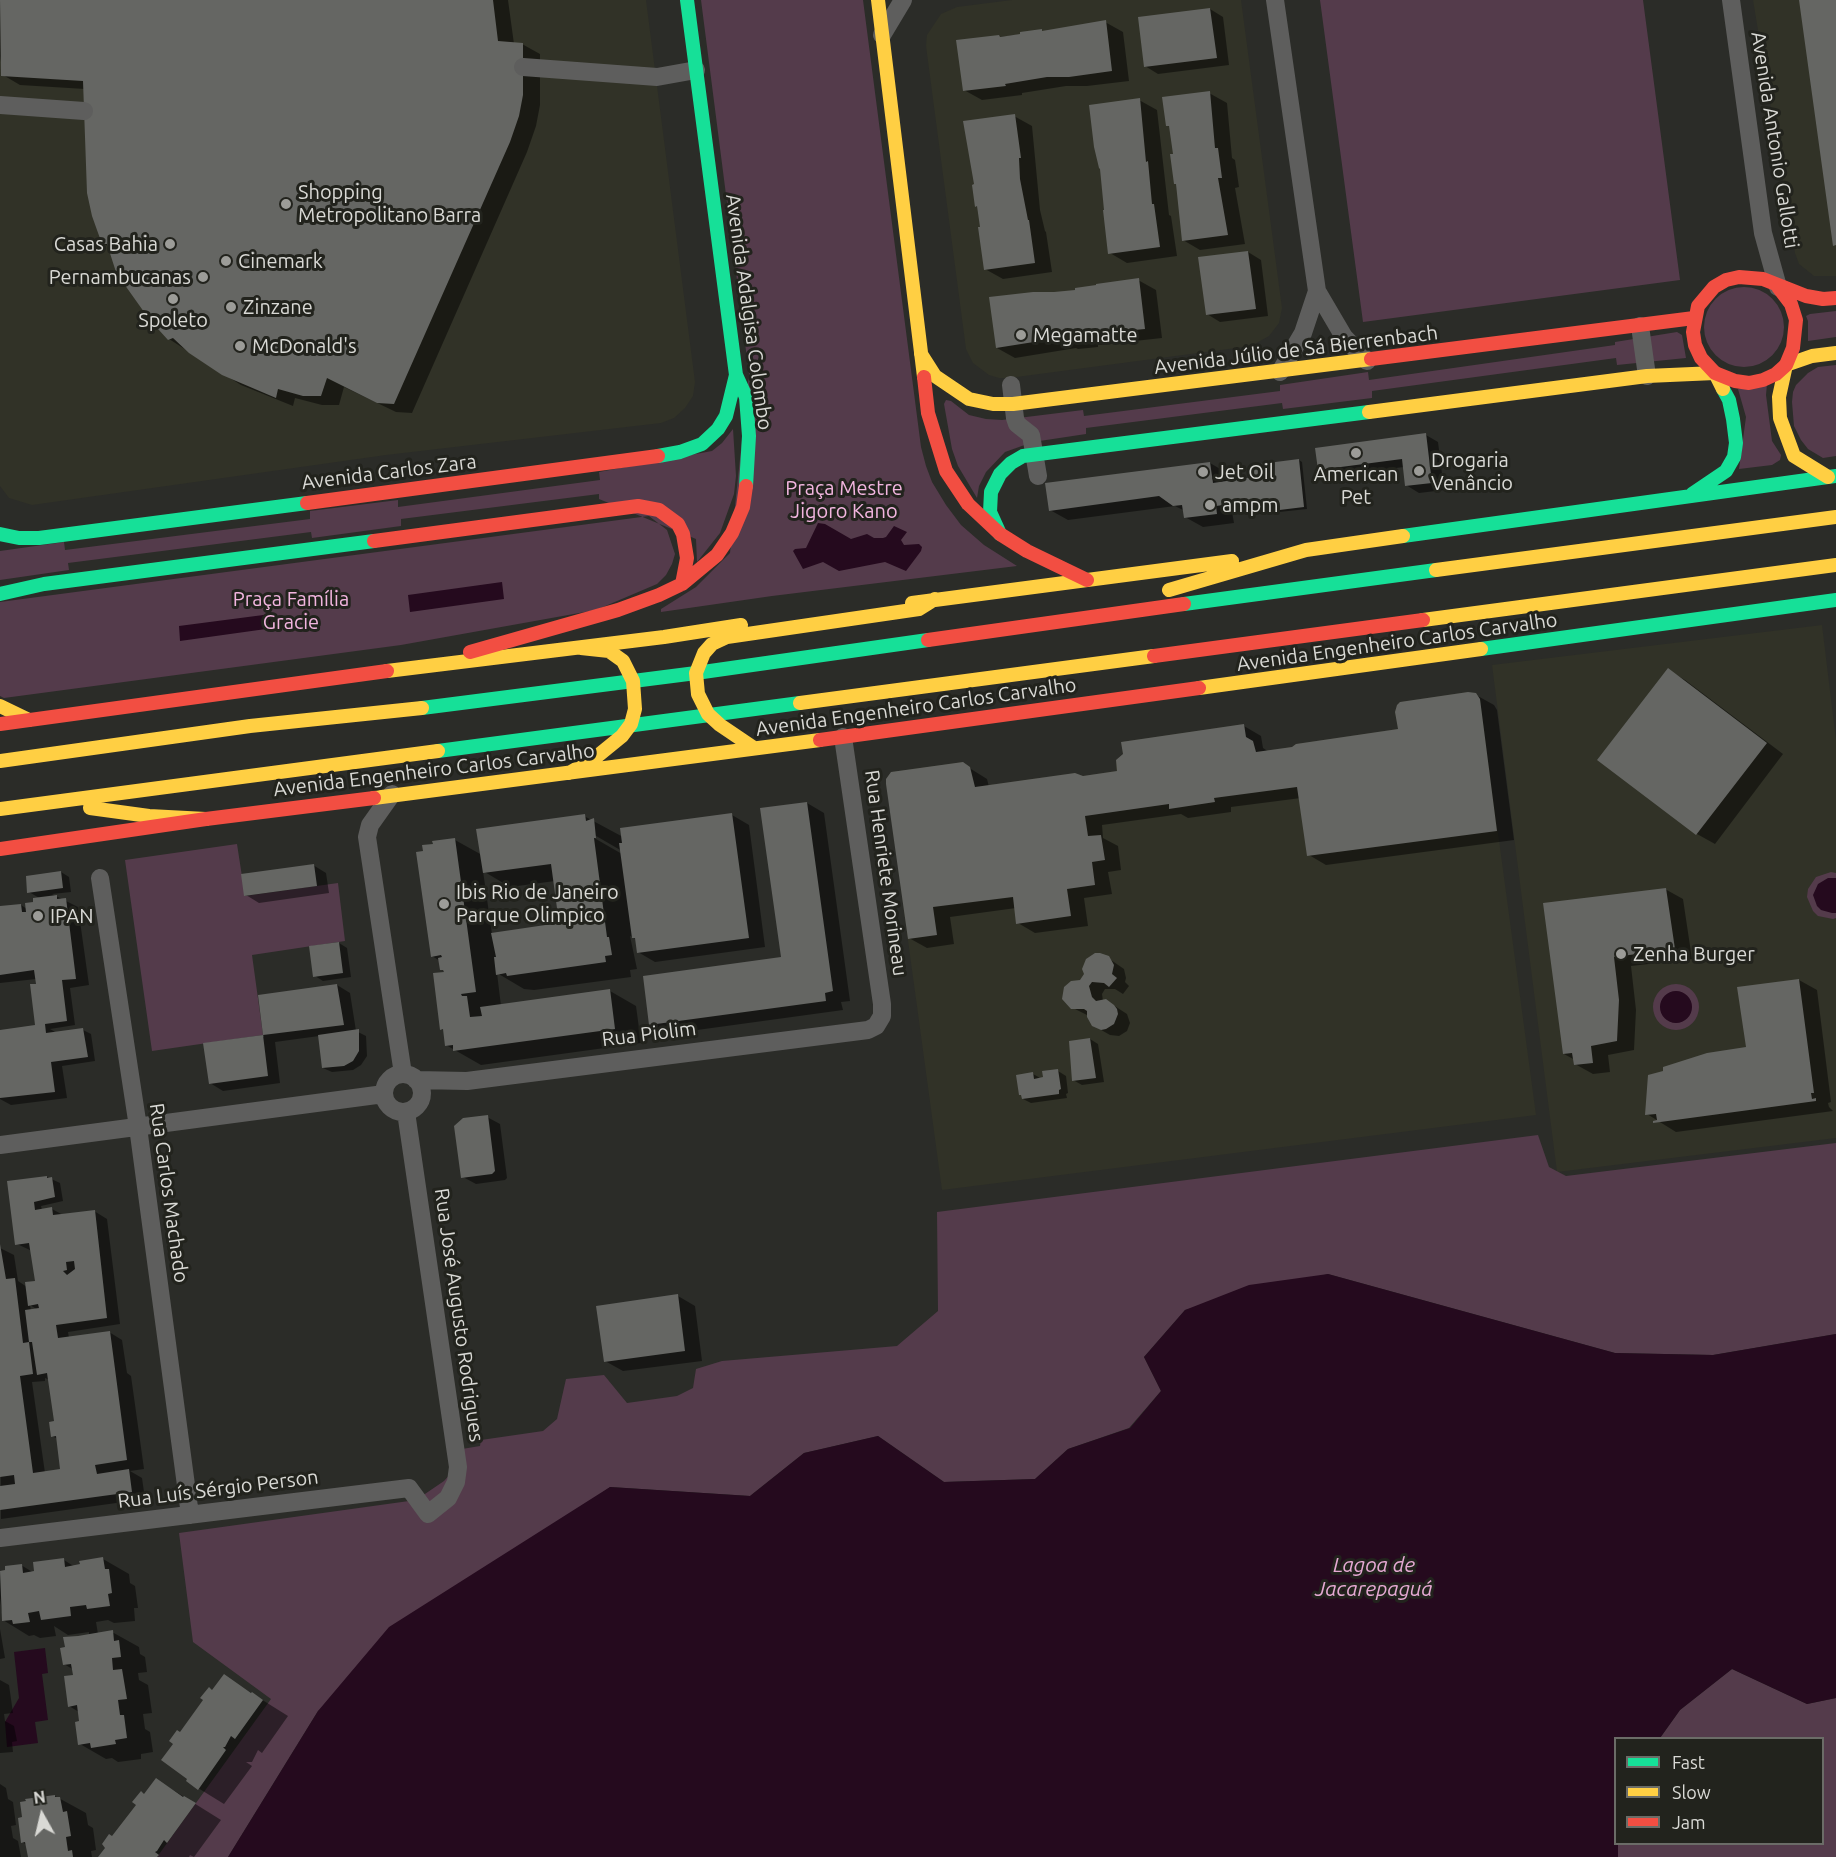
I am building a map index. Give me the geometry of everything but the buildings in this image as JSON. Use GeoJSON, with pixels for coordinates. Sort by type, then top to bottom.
{"type":"FeatureCollection","features":[{"type":"Feature","properties":{"kind":"main road","name":"Avenida Adalgisa Colombo"},"geometry":{"type":"LineString","coordinates":[[421,666],[618,610],[658,596],[700,571],[717,555],[732,533],[743,507],[748,476],[749,436],[746,397],[736,375],[687,0]]}},
{"type":"Feature","properties":{"kind":"main road"},"geometry":{"type":"LineString","coordinates":[[878,0],[928,413],[946,471],[968,504],[1000,534],[1027,551],[1087,580]]}},
{"type":"Feature","properties":{"kind":"main road"},"geometry":{"type":"LineString","coordinates":[[1686,497],[1726,471],[1734,457],[1737,443],[1729,400],[1715,373],[1701,358],[1695,345],[1694,318],[1705,296],[1726,280],[1739,276],[1763,279],[1806,296],[1823,299],[1836,298]]}},
{"type":"Feature","properties":{"kind":"main road"},"geometry":{"type":"LineString","coordinates":[[1779,286],[1791,304],[1796,320],[1793,348],[1786,364],[1779,397],[1780,418],[1794,456],[1832,477]]}},
{"type":"Feature","properties":{"kind":"main road","name":"Avenida Júlio de Sá Bierrenbach"},"geometry":{"type":"LineString","coordinates":[[921,354],[935,376],[969,399],[993,404],[1013,404],[1694,318]]}},
{"type":"Feature","properties":{"kind":"main road"},"geometry":{"type":"LineString","coordinates":[[1000,534],[990,512],[991,492],[1000,474],[1011,463],[1023,456],[1647,376],[1715,373],[1736,381],[1749,382],[1763,380],[1776,374],[1786,364],[1836,352]]}},
{"type":"Feature","properties":{"kind":"main road","name":"Avenida Carlos Zara"},"geometry":{"type":"LineString","coordinates":[[0,534],[19,538],[39,538],[635,460],[680,452],[702,444],[718,429],[726,416],[736,375]]}},
{"type":"Feature","properties":{"kind":"main road"},"geometry":{"type":"LineString","coordinates":[[0,724],[421,666],[581,648],[1087,580],[1832,477]]}},
{"type":"Feature","properties":{"kind":"main road"},"geometry":{"type":"LineString","coordinates":[[0,594],[44,584],[638,506],[659,510],[678,524],[683,534],[687,558],[681,584]]}},
{"type":"Feature","properties":{"kind":"main road"},"geometry":{"type":"LineString","coordinates":[[1568,513],[1593,524]]}},
{"type":"Feature","properties":{"kind":"main road"},"geometry":{"type":"LineString","coordinates":[[0,761],[250,726],[357,716],[696,673],[1064,620],[1836,517]]}},
{"type":"Feature","properties":{"kind":"main road"},"geometry":{"type":"LineString","coordinates":[[1698,521],[1733,520],[1773,526]]}},
{"type":"Feature","properties":{"kind":"main road"},"geometry":{"type":"LineString","coordinates":[[1064,620],[1306,550]]}},
{"type":"Feature","properties":{"kind":"main road","name":"Avenida Engenheiro Carlos Carvalho"},"geometry":{"type":"LineString","coordinates":[[0,809],[1836,565]]}},
{"type":"Feature","properties":{"kind":"main road"},"geometry":{"type":"LineString","coordinates":[[754,748],[737,738],[708,714],[698,694],[696,673],[704,653],[712,644],[727,637],[919,609],[935,600]]}},
{"type":"Feature","properties":{"kind":"main road","name":"Avenida Engenheiro Carlos Carvalho"},"geometry":{"type":"LineString","coordinates":[[0,849],[206,819],[569,773],[1836,600]]}},
{"type":"Feature","properties":{"kind":"main road"},"geometry":{"type":"LineString","coordinates":[[569,773],[602,753],[622,736],[631,724],[635,710],[633,681],[623,661],[609,651],[581,648]]}},
{"type":"Feature","properties":{"kind":"main road"},"geometry":{"type":"LineString","coordinates":[[0,706],[29,720]]}},
{"type":"Feature","properties":{"kind":"main road"},"geometry":{"type":"LineString","coordinates":[[68,738],[216,722],[250,726]]}},
{"type":"Feature","properties":{"kind":"main road"},"geometry":{"type":"LineString","coordinates":[[25,806],[72,806],[148,816],[206,819]]}},
{"type":"Feature","properties":{"kind":"street"},"geometry":{"type":"LineString","coordinates":[[882,35],[903,0]]}},
{"type":"Feature","properties":{"kind":"street","name":"Avenida Antonio Gallotti"},"geometry":{"type":"LineString","coordinates":[[1731,0],[1762,233],[1779,286]]}},
{"type":"Feature","properties":{"kind":"street"},"geometry":{"type":"LineString","coordinates":[[1276,1],[1317,291],[1344,337],[1367,361]]}},
{"type":"Feature","properties":{"kind":"street"},"geometry":{"type":"LineString","coordinates":[[523,67],[657,77],[696,70]]}},
{"type":"Feature","properties":{"kind":"street"},"geometry":{"type":"LineString","coordinates":[[0,105],[84,111]]}},
{"type":"Feature","properties":{"kind":"street"},"geometry":{"type":"LineString","coordinates":[[1280,372],[1304,333],[1317,291]]}},
{"type":"Feature","properties":{"kind":"street"},"geometry":{"type":"LineString","coordinates":[[1640,326],[1647,376]]}},
{"type":"Feature","properties":{"kind":"street"},"geometry":{"type":"LineString","coordinates":[[1011,385],[1017,424],[1031,435],[1038,476]]}},
{"type":"Feature","properties":{"kind":"street","name":"Rua Henriete Morineau"},"geometry":{"type":"LineString","coordinates":[[843,736],[882,1016]]}},
{"type":"Feature","properties":{"kind":"street"},"geometry":{"type":"LineString","coordinates":[[392,794],[370,825],[367,837],[409,1077],[422,1094],[416,1107],[406,1112],[396,1111],[390,1107],[384,1094],[385,1087],[395,1076],[409,1077]]}},
{"type":"Feature","properties":{"kind":"street","name":"Rua Carlos Machado"},"geometry":{"type":"LineString","coordinates":[[100,878],[138,1127],[190,1515]]}},
{"type":"Feature","properties":{"kind":"street","name":"Rua Piolim"},"geometry":{"type":"LineString","coordinates":[[409,1077],[467,1081],[868,1030],[876,1026],[882,1016]]}},
{"type":"Feature","properties":{"kind":"street"},"geometry":{"type":"LineString","coordinates":[[0,1144],[384,1094]]}},
{"type":"Feature","properties":{"kind":"street","name":"Rua José Augusto Rodrigues"},"geometry":{"type":"LineString","coordinates":[[406,1112],[458,1467],[456,1482],[448,1498],[428,1514]]}},
{"type":"Feature","properties":{"kind":"street","name":"Rua Luís Sérgio Person"},"geometry":{"type":"LineString","coordinates":[[0,1538],[409,1488],[428,1514]]}},
{"type":"Feature","properties":{"kind":"shaded area"},"geometry":{"type":"Polygon","coordinates":[[[0,0],[646,0],[695,382],[693,396],[674,418],[661,423],[386,455],[32,505],[9,498],[0,486],[0,0]]]}},
{"type":"Feature","properties":{"kind":"shaded area"},"geometry":{"type":"Polygon","coordinates":[[[1012,0],[1241,0],[1282,308],[1279,323],[1269,336],[1251,346],[1009,378],[989,375],[973,363],[966,349],[926,46],[927,35],[941,14],[957,7],[1012,0]]]}},
{"type":"Feature","properties":{"kind":"shaded area"},"geometry":{"type":"Polygon","coordinates":[[[1753,0],[1836,0],[1836,276],[1814,276],[1799,264],[1795,253],[1753,0]]]}},
{"type":"Feature","properties":{"kind":"shaded area"},"geometry":{"type":"Polygon","coordinates":[[[1822,625],[1836,740],[1836,1138],[1557,1172],[1492,665],[1822,625]]]}},
{"type":"Feature","properties":{"kind":"shaded area"},"geometry":{"type":"Polygon","coordinates":[[[1468,692],[1476,693],[1480,699],[1536,1115],[942,1190],[886,779],[891,772],[963,762],[970,767],[975,787],[1075,773],[1083,776],[1116,771],[1116,760],[1123,754],[1121,742],[1244,724],[1246,737],[1253,741],[1256,752],[1292,747],[1296,744],[1398,729],[1395,712],[1400,702],[1468,692]]]}},
{"type":"Feature","properties":{"kind":"green space","name":"Praça Mestre Jigoro Kano"},"geometry":{"type":"Polygon","coordinates":[[[701,0],[863,0],[921,447],[926,466],[932,482],[961,525],[984,545],[1017,566],[661,612],[661,609],[696,587],[730,553],[749,374],[701,0]]]}},
{"type":"Feature","properties":{"kind":"green space"},"geometry":{"type":"Polygon","coordinates":[[[1320,0],[1643,0],[1680,280],[1363,322],[1320,0]]]}},
{"type":"Feature","properties":{"kind":"green space"},"geometry":{"type":"Polygon","coordinates":[[[1744,287],[1766,294],[1772,299],[1783,319],[1784,327],[1777,349],[1772,355],[1752,366],[1744,367],[1722,360],[1716,355],[1705,335],[1704,327],[1711,305],[1716,299],[1736,288],[1744,287]]]}},
{"type":"Feature","properties":{"kind":"green space"},"geometry":{"type":"Polygon","coordinates":[[[1836,311],[1836,337],[1808,341],[1806,316],[1836,311]]]}},
{"type":"Feature","properties":{"kind":"green space"},"geometry":{"type":"Polygon","coordinates":[[[1677,332],[1682,335],[1686,358],[1617,365],[1616,358],[1372,391],[1372,398],[1283,409],[1282,403],[1086,428],[1086,434],[1033,442],[1005,452],[986,472],[979,486],[977,498],[958,466],[952,449],[944,404],[946,400],[951,401],[969,415],[986,419],[1002,420],[1083,410],[1084,416],[1280,391],[1280,385],[1368,372],[1369,380],[1615,345],[1615,342],[1677,332]]]}},
{"type":"Feature","properties":{"kind":"green space"},"geometry":{"type":"Polygon","coordinates":[[[1836,365],[1836,456],[1823,458],[1808,449],[1794,426],[1793,392],[1796,385],[1808,373],[1818,367],[1836,365]]]}},
{"type":"Feature","properties":{"kind":"green space"},"geometry":{"type":"Polygon","coordinates":[[[1767,384],[1766,395],[1772,441],[1781,455],[1780,460],[1772,465],[1739,469],[1746,417],[1738,389],[1767,384]]]}},
{"type":"Feature","properties":{"kind":"green space"},"geometry":{"type":"Polygon","coordinates":[[[733,429],[736,476],[734,494],[720,533],[697,562],[696,539],[599,499],[599,494],[401,519],[401,526],[312,538],[311,532],[68,563],[69,570],[0,580],[0,551],[64,542],[65,550],[310,519],[310,511],[398,500],[398,507],[600,480],[599,472],[712,451],[733,429]]]}},
{"type":"Feature","properties":{"kind":"green space","name":"Praça Família Gracie"},"geometry":{"type":"Polygon","coordinates":[[[649,516],[667,530],[675,554],[666,575],[657,584],[596,610],[401,645],[4,698],[0,696],[0,602],[649,516]]]}},
{"type":"Feature","properties":{"kind":"green space"},"geometry":{"type":"Polygon","coordinates":[[[237,844],[245,896],[338,883],[345,941],[252,955],[263,1035],[152,1051],[125,860],[237,844]]]}},
{"type":"Feature","properties":{"kind":"green space"},"geometry":{"type":"Polygon","coordinates":[[[1831,872],[1836,873],[1836,918],[1833,919],[1818,916],[1813,911],[1807,897],[1808,889],[1816,877],[1831,872]]]}},
{"type":"Feature","properties":{"kind":"green space"},"geometry":{"type":"Polygon","coordinates":[[[1676,984],[1692,991],[1699,1007],[1692,1023],[1676,1030],[1660,1023],[1653,1007],[1660,991],[1676,984]]]}},
{"type":"Feature","properties":{"kind":"green space"},"geometry":{"type":"Polygon","coordinates":[[[1538,1135],[1549,1167],[1566,1176],[1836,1143],[1836,1334],[1713,1355],[1615,1353],[1328,1274],[1185,1310],[1144,1357],[1161,1391],[1129,1428],[1068,1449],[1035,1479],[944,1482],[878,1436],[804,1453],[750,1496],[610,1487],[318,1711],[228,1857],[157,1857],[271,1699],[193,1642],[179,1533],[409,1501],[422,1496],[444,1481],[454,1470],[462,1449],[480,1446],[481,1440],[543,1431],[557,1419],[566,1379],[604,1375],[627,1403],[677,1396],[693,1388],[696,1369],[722,1361],[897,1346],[938,1311],[937,1212],[1538,1135]]]}},
{"type":"Feature","properties":{"kind":"green space"},"geometry":{"type":"Polygon","coordinates":[[[1732,1669],[1807,1704],[1836,1698],[1836,1857],[1618,1857],[1618,1845],[1824,1845],[1824,1737],[1661,1737],[1680,1710],[1732,1669]]]}},
{"type":"Feature","properties":{"kind":"water"},"geometry":{"type":"Polygon","coordinates":[[[818,523],[825,524],[851,539],[867,534],[874,538],[883,538],[894,526],[907,532],[901,540],[904,545],[919,544],[922,547],[921,551],[906,571],[885,562],[839,571],[823,562],[803,569],[793,551],[806,548],[818,523]]]}},
{"type":"Feature","properties":{"kind":"water"},"geometry":{"type":"Polygon","coordinates":[[[502,582],[504,599],[410,612],[408,595],[502,582]]]}},
{"type":"Feature","properties":{"kind":"water"},"geometry":{"type":"Polygon","coordinates":[[[271,614],[273,628],[180,641],[179,626],[271,614]]]}},
{"type":"Feature","properties":{"kind":"water"},"geometry":{"type":"Polygon","coordinates":[[[1828,878],[1836,878],[1836,913],[1821,910],[1813,895],[1818,884],[1828,878]]]}},
{"type":"Feature","properties":{"kind":"water"},"geometry":{"type":"Polygon","coordinates":[[[1676,991],[1687,996],[1692,1007],[1687,1018],[1676,1023],[1665,1018],[1660,1007],[1665,996],[1676,991]]]}},
{"type":"Feature","properties":{"kind":"water","name":"Lagoa de Jacarepaguá"},"geometry":{"type":"Polygon","coordinates":[[[1328,1274],[1615,1353],[1713,1355],[1836,1334],[1836,1698],[1807,1704],[1732,1669],[1680,1710],[1661,1737],[1614,1737],[1614,1845],[1618,1845],[1618,1857],[228,1857],[318,1711],[389,1627],[610,1487],[750,1496],[804,1453],[878,1436],[944,1482],[1035,1479],[1068,1449],[1130,1428],[1161,1391],[1144,1357],[1185,1310],[1249,1285],[1328,1274]]]}},
{"type":"Feature","properties":{"kind":"water"},"geometry":{"type":"Polygon","coordinates":[[[45,1648],[48,1673],[42,1674],[48,1720],[35,1722],[38,1743],[7,1747],[5,1722],[19,1698],[14,1652],[45,1648]]]}},
{"type":"Feature","properties":{"kind":"traffic: fast"},"geometry":{"type":"LineString","coordinates":[[687,0],[736,375],[746,397],[749,436],[746,486]]}},
{"type":"Feature","properties":{"kind":"traffic: fast"},"geometry":{"type":"LineString","coordinates":[[658,456],[680,452],[702,444],[718,429],[726,416],[736,375]]}},
{"type":"Feature","properties":{"kind":"traffic: fast"},"geometry":{"type":"LineString","coordinates":[[1692,494],[1726,471],[1734,457],[1736,443],[1733,419],[1729,400],[1723,389]]}},
{"type":"Feature","properties":{"kind":"traffic: fast"},"geometry":{"type":"LineString","coordinates":[[1000,534],[990,512],[991,492],[1000,474],[1011,463],[1023,456],[1369,412]]}},
{"type":"Feature","properties":{"kind":"traffic: fast"},"geometry":{"type":"LineString","coordinates":[[1403,536],[1836,476]]}},
{"type":"Feature","properties":{"kind":"traffic: fast"},"geometry":{"type":"LineString","coordinates":[[0,534],[19,538],[39,538],[307,503]]}},
{"type":"Feature","properties":{"kind":"traffic: fast"},"geometry":{"type":"LineString","coordinates":[[0,594],[44,584],[374,541]]}},
{"type":"Feature","properties":{"kind":"traffic: fast"},"geometry":{"type":"LineString","coordinates":[[1184,604],[1436,570]]}},
{"type":"Feature","properties":{"kind":"traffic: fast"},"geometry":{"type":"LineString","coordinates":[[1481,649],[1836,600]]}},
{"type":"Feature","properties":{"kind":"traffic: fast"},"geometry":{"type":"LineString","coordinates":[[422,708],[696,673],[928,640]]}},
{"type":"Feature","properties":{"kind":"traffic: fast"},"geometry":{"type":"LineString","coordinates":[[438,751],[800,703]]}},
{"type":"Feature","properties":{"kind":"traffic: slow"},"geometry":{"type":"LineString","coordinates":[[878,0],[924,377]]}},
{"type":"Feature","properties":{"kind":"traffic: slow"},"geometry":{"type":"LineString","coordinates":[[1828,477],[1794,456],[1780,418],[1779,397],[1786,365],[1812,356],[1836,353]]}},
{"type":"Feature","properties":{"kind":"traffic: slow"},"geometry":{"type":"LineString","coordinates":[[921,354],[935,376],[969,399],[993,404],[1013,404],[1371,359]]}},
{"type":"Feature","properties":{"kind":"traffic: slow"},"geometry":{"type":"LineString","coordinates":[[1369,412],[1647,376],[1715,373],[1723,389]]}},
{"type":"Feature","properties":{"kind":"traffic: slow"},"geometry":{"type":"LineString","coordinates":[[1436,570],[1836,517]]}},
{"type":"Feature","properties":{"kind":"traffic: slow"},"geometry":{"type":"LineString","coordinates":[[1169,590],[1306,550],[1403,536]]}},
{"type":"Feature","properties":{"kind":"traffic: slow"},"geometry":{"type":"LineString","coordinates":[[912,603],[1232,561]]}},
{"type":"Feature","properties":{"kind":"traffic: slow"},"geometry":{"type":"LineString","coordinates":[[1423,620],[1836,565]]}},
{"type":"Feature","properties":{"kind":"traffic: slow"},"geometry":{"type":"LineString","coordinates":[[754,748],[708,714],[698,694],[696,673],[704,653],[712,644],[727,637],[919,609],[935,599]]}},
{"type":"Feature","properties":{"kind":"traffic: slow"},"geometry":{"type":"LineString","coordinates":[[387,671],[664,637],[741,625]]}},
{"type":"Feature","properties":{"kind":"traffic: slow"},"geometry":{"type":"LineString","coordinates":[[569,773],[595,758],[622,736],[631,724],[635,709],[633,681],[623,661],[609,651],[581,648]]}},
{"type":"Feature","properties":{"kind":"traffic: slow"},"geometry":{"type":"LineString","coordinates":[[1199,688],[1481,649]]}},
{"type":"Feature","properties":{"kind":"traffic: slow"},"geometry":{"type":"LineString","coordinates":[[800,703],[1154,656]]}},
{"type":"Feature","properties":{"kind":"traffic: slow"},"geometry":{"type":"LineString","coordinates":[[0,706],[29,720]]}},
{"type":"Feature","properties":{"kind":"traffic: slow"},"geometry":{"type":"LineString","coordinates":[[0,761],[250,726],[422,708]]}},
{"type":"Feature","properties":{"kind":"traffic: slow"},"geometry":{"type":"LineString","coordinates":[[374,798],[820,740]]}},
{"type":"Feature","properties":{"kind":"traffic: slow"},"geometry":{"type":"LineString","coordinates":[[0,809],[438,751]]}},
{"type":"Feature","properties":{"kind":"traffic: slow"},"geometry":{"type":"LineString","coordinates":[[90,808],[149,816],[206,819]]}},
{"type":"Feature","properties":{"kind":"traffic: jam"},"geometry":{"type":"LineString","coordinates":[[1778,287],[1791,304],[1796,320],[1793,348],[1786,365],[1776,374],[1749,383],[1735,381],[1715,373],[1701,358],[1695,345],[1693,332],[1698,306],[1714,287],[1726,280],[1739,277],[1763,279],[1806,296],[1823,299],[1836,298]]}},
{"type":"Feature","properties":{"kind":"traffic: jam"},"geometry":{"type":"LineString","coordinates":[[1371,359],[1694,318]]}},
{"type":"Feature","properties":{"kind":"traffic: jam"},"geometry":{"type":"LineString","coordinates":[[924,377],[928,413],[946,471],[968,504],[1000,534],[1027,551],[1087,580]]}},
{"type":"Feature","properties":{"kind":"traffic: jam"},"geometry":{"type":"LineString","coordinates":[[307,503],[658,456]]}},
{"type":"Feature","properties":{"kind":"traffic: jam"},"geometry":{"type":"LineString","coordinates":[[470,652],[618,610],[682,584],[717,555],[732,533],[743,507],[746,486]]}},
{"type":"Feature","properties":{"kind":"traffic: jam"},"geometry":{"type":"LineString","coordinates":[[374,541],[638,506],[659,510],[678,524],[683,534],[687,558],[682,584]]}},
{"type":"Feature","properties":{"kind":"traffic: jam"},"geometry":{"type":"LineString","coordinates":[[928,640],[1184,604]]}},
{"type":"Feature","properties":{"kind":"traffic: jam"},"geometry":{"type":"LineString","coordinates":[[1154,656],[1423,620]]}},
{"type":"Feature","properties":{"kind":"traffic: jam"},"geometry":{"type":"LineString","coordinates":[[0,724],[387,671]]}},
{"type":"Feature","properties":{"kind":"traffic: jam"},"geometry":{"type":"LineString","coordinates":[[820,740],[1199,688]]}},
{"type":"Feature","properties":{"kind":"traffic: jam"},"geometry":{"type":"LineString","coordinates":[[0,849],[206,819],[374,798]]}},
{"type":"Feature","properties":{"kind":"place","name":"Shopping Metropolitano Barra"},"geometry":{"type":"Point","coordinates":[286,204]}},
{"type":"Feature","properties":{"kind":"place","name":"Casas Bahia"},"geometry":{"type":"Point","coordinates":[170,244]}},
{"type":"Feature","properties":{"kind":"place","name":"Cinemark"},"geometry":{"type":"Point","coordinates":[226,261]}},
{"type":"Feature","properties":{"kind":"place","name":"Pernambucanas"},"geometry":{"type":"Point","coordinates":[203,277]}},
{"type":"Feature","properties":{"kind":"place","name":"Spoleto"},"geometry":{"type":"Point","coordinates":[173,299]}},
{"type":"Feature","properties":{"kind":"place","name":"Zinzane"},"geometry":{"type":"Point","coordinates":[231,307]}},
{"type":"Feature","properties":{"kind":"place","name":"Megamatte"},"geometry":{"type":"Point","coordinates":[1021,335]}},
{"type":"Feature","properties":{"kind":"place","name":"McDonald's"},"geometry":{"type":"Point","coordinates":[240,346]}},
{"type":"Feature","properties":{"kind":"place","name":"American Pet"},"geometry":{"type":"Point","coordinates":[1356,453]}},
{"type":"Feature","properties":{"kind":"place","name":"Drogaria Venâncio"},"geometry":{"type":"Point","coordinates":[1419,471]}},
{"type":"Feature","properties":{"kind":"place","name":"Jet Oil"},"geometry":{"type":"Point","coordinates":[1203,472]}},
{"type":"Feature","properties":{"kind":"place","name":"ampm"},"geometry":{"type":"Point","coordinates":[1210,505]}},
{"type":"Feature","properties":{"kind":"place","name":"Ibis Rio de Janeiro Parque Olimpico"},"geometry":{"type":"Point","coordinates":[444,904]}},
{"type":"Feature","properties":{"kind":"place","name":"IPAN"},"geometry":{"type":"Point","coordinates":[38,916]}},
{"type":"Feature","properties":{"kind":"place","name":"Zenha Burger"},"geometry":{"type":"Point","coordinates":[1621,954]}}]}
